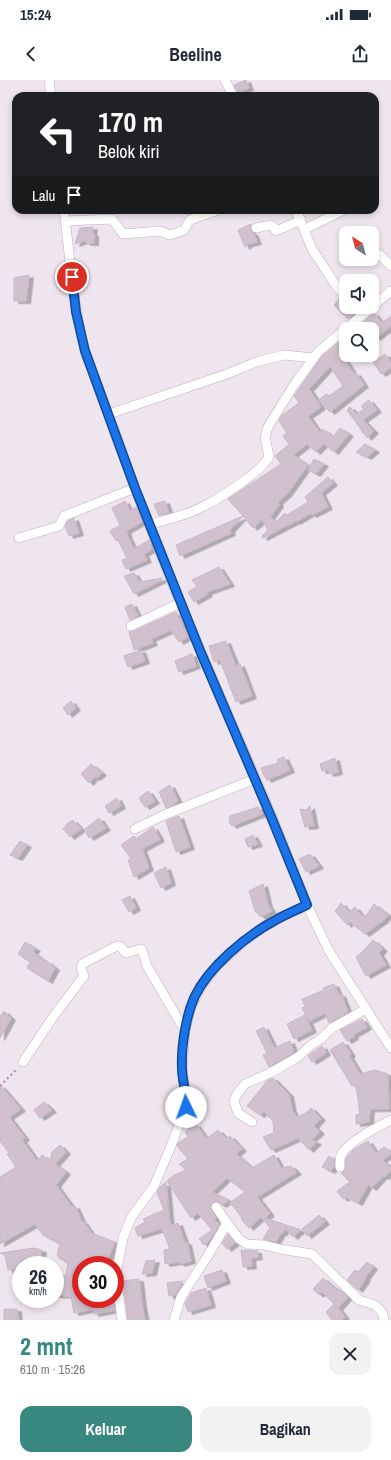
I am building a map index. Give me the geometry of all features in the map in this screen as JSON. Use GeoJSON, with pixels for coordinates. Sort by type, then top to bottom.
{"type":"FeatureCollection","features":[{"type":"Feature","properties":{"kind":"street"},"geometry":{"type":"LineString","coordinates":[[49,80],[51,92]]}},
{"type":"Feature","properties":{"kind":"street"},"geometry":{"type":"LineString","coordinates":[[225,80],[231,92]]}},
{"type":"Feature","properties":{"kind":"street"},"geometry":{"type":"LineString","coordinates":[[65,214],[76,312],[85,351],[135,488],[180,603],[307,905],[329,951],[391,1048]]}},
{"type":"Feature","properties":{"kind":"street"},"geometry":{"type":"LineString","coordinates":[[66,221],[112,218],[123,234],[160,231],[170,235],[184,230],[190,220],[207,214]]}},
{"type":"Feature","properties":{"kind":"street"},"geometry":{"type":"LineString","coordinates":[[298,214],[312,249],[339,289]]}},
{"type":"Feature","properties":{"kind":"street"},"geometry":{"type":"LineString","coordinates":[[305,229],[336,214]]}},
{"type":"Feature","properties":{"kind":"street"},"geometry":{"type":"LineString","coordinates":[[256,228],[271,225],[276,231],[301,220]]}},
{"type":"Feature","properties":{"kind":"street"},"geometry":{"type":"LineString","coordinates":[[379,254],[391,266]]}},
{"type":"Feature","properties":{"kind":"street"},"geometry":{"type":"LineString","coordinates":[[379,299],[391,291]]}},
{"type":"Feature","properties":{"kind":"street"},"geometry":{"type":"LineString","coordinates":[[150,525],[200,508],[236,486],[263,466],[269,456],[265,437],[268,427],[314,358],[357,314]]}},
{"type":"Feature","properties":{"kind":"street"},"geometry":{"type":"LineString","coordinates":[[108,414],[227,374],[259,361],[284,355],[314,358]]}},
{"type":"Feature","properties":{"kind":"street"},"geometry":{"type":"LineString","coordinates":[[19,538],[59,526],[64,516],[135,488]]}},
{"type":"Feature","properties":{"kind":"street"},"geometry":{"type":"LineString","coordinates":[[131,626],[180,603]]}},
{"type":"Feature","properties":{"kind":"street"},"geometry":{"type":"LineString","coordinates":[[135,829],[164,815],[255,779]]}},
{"type":"Feature","properties":{"kind":"street"},"geometry":{"type":"LineString","coordinates":[[122,1320],[116,1275],[123,1238],[131,1218],[154,1186],[186,1107],[182,1068],[185,1031],[191,1006],[203,984],[219,964],[256,932],[273,921],[307,905]]}},
{"type":"Feature","properties":{"kind":"street"},"geometry":{"type":"LineString","coordinates":[[23,1062],[53,1016],[84,976],[81,968],[82,964],[117,946],[120,946],[126,953],[137,949],[142,950],[148,966],[185,1031]]}},
{"type":"Feature","properties":{"kind":"street"},"geometry":{"type":"LineString","coordinates":[[252,1122],[238,1113],[234,1101],[237,1094],[245,1084],[298,1058],[332,1028],[366,1010]]}},
{"type":"Feature","properties":{"kind":"street"},"geometry":{"type":"LineString","coordinates":[[340,1167],[342,1153],[346,1148],[360,1137],[391,1120]]}},
{"type":"Feature","properties":{"kind":"street"},"geometry":{"type":"LineString","coordinates":[[216,1208],[239,1239],[247,1244],[264,1245],[312,1254],[359,1300],[375,1305],[380,1309],[384,1320]]}},
{"type":"Feature","properties":{"kind":"street"},"geometry":{"type":"LineString","coordinates":[[174,1320],[181,1297],[227,1223]]}},
{"type":"Feature","properties":{"kind":"path"},"geometry":{"type":"LineString","coordinates":[[0,1086],[23,1062]]}},
{"type":"Feature","properties":{"kind":"building"},"geometry":{"type":"Polygon","coordinates":[[[246,80],[249,88],[238,92],[234,85],[246,80]]]}},
{"type":"Feature","properties":{"kind":"building"},"geometry":{"type":"Polygon","coordinates":[[[251,224],[250,230],[254,234],[257,242],[249,244],[245,247],[238,230],[251,224]]]}},
{"type":"Feature","properties":{"kind":"building"},"geometry":{"type":"Polygon","coordinates":[[[93,227],[92,234],[94,234],[94,243],[87,243],[84,241],[75,244],[80,228],[93,227]]]}},
{"type":"Feature","properties":{"kind":"building"},"geometry":{"type":"Polygon","coordinates":[[[29,275],[26,301],[14,301],[14,278],[29,275]]]}},
{"type":"Feature","properties":{"kind":"building"},"geometry":{"type":"Polygon","coordinates":[[[339,299],[339,310],[334,305],[339,299]]]}},
{"type":"Feature","properties":{"kind":"building"},"geometry":{"type":"Polygon","coordinates":[[[343,314],[354,314],[348,319],[343,314]]]}},
{"type":"Feature","properties":{"kind":"building"},"geometry":{"type":"Polygon","coordinates":[[[373,314],[375,314],[381,322],[391,316],[391,326],[379,336],[379,322],[363,322],[373,314]]]}},
{"type":"Feature","properties":{"kind":"building"},"geometry":{"type":"Polygon","coordinates":[[[339,342],[339,362],[346,362],[354,374],[356,373],[364,385],[330,412],[319,400],[326,394],[329,396],[343,386],[330,366],[309,389],[321,407],[308,416],[320,433],[323,429],[333,437],[340,428],[349,434],[334,452],[324,444],[316,452],[307,444],[293,455],[308,465],[287,494],[278,502],[279,505],[270,517],[276,522],[285,513],[287,515],[308,502],[305,497],[328,477],[333,483],[321,493],[328,507],[312,515],[311,513],[263,538],[262,536],[268,530],[262,520],[253,528],[228,499],[281,464],[275,456],[289,444],[283,436],[287,433],[279,421],[282,415],[299,403],[294,396],[322,356],[339,342]]]}},
{"type":"Feature","properties":{"kind":"building"},"geometry":{"type":"Polygon","coordinates":[[[385,354],[391,363],[391,368],[381,374],[373,362],[379,362],[379,358],[385,354]]]}},
{"type":"Feature","properties":{"kind":"building"},"geometry":{"type":"Polygon","coordinates":[[[369,400],[377,410],[363,420],[374,431],[367,438],[347,410],[350,407],[357,414],[364,409],[361,406],[369,400]]]}},
{"type":"Feature","properties":{"kind":"building"},"geometry":{"type":"Polygon","coordinates":[[[365,444],[375,450],[367,457],[356,452],[365,444]]]}},
{"type":"Feature","properties":{"kind":"building"},"geometry":{"type":"Polygon","coordinates":[[[314,459],[324,464],[316,474],[308,470],[314,459]]]}},
{"type":"Feature","properties":{"kind":"building"},"geometry":{"type":"Polygon","coordinates":[[[125,501],[130,511],[136,507],[142,522],[126,531],[134,549],[149,540],[152,549],[144,554],[147,560],[126,569],[122,560],[127,558],[118,540],[116,541],[110,531],[120,525],[112,508],[125,501]]]}},
{"type":"Feature","properties":{"kind":"building"},"geometry":{"type":"Polygon","coordinates":[[[165,501],[169,513],[159,516],[154,504],[165,501]]]}},
{"type":"Feature","properties":{"kind":"building"},"geometry":{"type":"Polygon","coordinates":[[[243,516],[230,530],[231,533],[180,556],[176,545],[243,516]]]}},
{"type":"Feature","properties":{"kind":"building"},"geometry":{"type":"Polygon","coordinates":[[[74,518],[79,533],[69,536],[65,526],[68,521],[74,518]]]}},
{"type":"Feature","properties":{"kind":"building"},"geometry":{"type":"Polygon","coordinates":[[[219,567],[230,584],[207,592],[208,594],[194,602],[188,592],[197,586],[192,580],[219,567]]]}},
{"type":"Feature","properties":{"kind":"building"},"geometry":{"type":"Polygon","coordinates":[[[134,573],[139,582],[162,578],[162,580],[134,594],[124,576],[134,573]]]}},
{"type":"Feature","properties":{"kind":"building"},"geometry":{"type":"Polygon","coordinates":[[[132,604],[138,616],[130,620],[125,607],[132,604]]]}},
{"type":"Feature","properties":{"kind":"building"},"geometry":{"type":"Polygon","coordinates":[[[176,612],[188,637],[179,642],[171,630],[151,639],[153,643],[134,650],[129,632],[176,612]]]}},
{"type":"Feature","properties":{"kind":"building"},"geometry":{"type":"Polygon","coordinates":[[[226,641],[236,666],[240,664],[252,696],[236,702],[220,660],[214,662],[209,646],[226,641]]]}},
{"type":"Feature","properties":{"kind":"building"},"geometry":{"type":"Polygon","coordinates":[[[141,650],[145,661],[128,667],[124,656],[141,650]]]}},
{"type":"Feature","properties":{"kind":"building"},"geometry":{"type":"Polygon","coordinates":[[[192,654],[196,666],[179,672],[175,661],[192,654]]]}},
{"type":"Feature","properties":{"kind":"building"},"geometry":{"type":"Polygon","coordinates":[[[71,701],[76,708],[68,715],[63,708],[71,701]]]}},
{"type":"Feature","properties":{"kind":"building"},"geometry":{"type":"Polygon","coordinates":[[[284,757],[290,770],[267,780],[261,768],[278,763],[277,760],[284,757]]]}},
{"type":"Feature","properties":{"kind":"building"},"geometry":{"type":"Polygon","coordinates":[[[335,758],[338,772],[329,774],[328,770],[322,771],[320,764],[335,758]]]}},
{"type":"Feature","properties":{"kind":"building"},"geometry":{"type":"Polygon","coordinates":[[[91,764],[102,773],[96,778],[94,777],[89,783],[81,774],[91,764]]]}},
{"type":"Feature","properties":{"kind":"building"},"geometry":{"type":"Polygon","coordinates":[[[170,785],[178,801],[166,808],[159,792],[170,785]]]}},
{"type":"Feature","properties":{"kind":"building"},"geometry":{"type":"Polygon","coordinates":[[[148,791],[155,801],[145,807],[139,798],[148,791]]]}},
{"type":"Feature","properties":{"kind":"building"},"geometry":{"type":"Polygon","coordinates":[[[117,798],[121,806],[109,813],[105,806],[117,798]]]}},
{"type":"Feature","properties":{"kind":"building"},"geometry":{"type":"Polygon","coordinates":[[[310,806],[314,826],[305,827],[300,809],[306,810],[310,806]]]}},
{"type":"Feature","properties":{"kind":"building"},"geometry":{"type":"Polygon","coordinates":[[[258,807],[262,814],[232,826],[229,822],[230,816],[258,807]]]}},
{"type":"Feature","properties":{"kind":"building"},"geometry":{"type":"Polygon","coordinates":[[[179,816],[190,847],[176,852],[166,821],[179,816]]]}},
{"type":"Feature","properties":{"kind":"building"},"geometry":{"type":"Polygon","coordinates":[[[99,818],[106,828],[89,838],[85,829],[99,818]]]}},
{"type":"Feature","properties":{"kind":"building"},"geometry":{"type":"Polygon","coordinates":[[[73,820],[81,829],[70,837],[63,829],[73,820]]]}},
{"type":"Feature","properties":{"kind":"building"},"geometry":{"type":"Polygon","coordinates":[[[153,827],[160,839],[142,849],[149,868],[134,877],[128,860],[131,859],[121,845],[134,836],[136,839],[153,827]]]}},
{"type":"Feature","properties":{"kind":"building"},"geometry":{"type":"Polygon","coordinates":[[[253,835],[258,844],[248,847],[245,839],[253,835]]]}},
{"type":"Feature","properties":{"kind":"building"},"geometry":{"type":"Polygon","coordinates":[[[20,841],[27,845],[18,858],[10,855],[20,841]]]}},
{"type":"Feature","properties":{"kind":"building"},"geometry":{"type":"Polygon","coordinates":[[[310,854],[319,866],[306,872],[299,859],[310,854]]]}},
{"type":"Feature","properties":{"kind":"building"},"geometry":{"type":"Polygon","coordinates":[[[166,867],[171,883],[161,888],[154,873],[166,867]]]}},
{"type":"Feature","properties":{"kind":"building"},"geometry":{"type":"Polygon","coordinates":[[[263,884],[268,905],[272,911],[261,917],[255,911],[249,891],[263,884]]]}},
{"type":"Feature","properties":{"kind":"building"},"geometry":{"type":"Polygon","coordinates":[[[130,896],[136,908],[129,912],[122,900],[130,896]]]}},
{"type":"Feature","properties":{"kind":"building"},"geometry":{"type":"Polygon","coordinates":[[[341,903],[349,912],[355,907],[362,916],[364,914],[366,916],[374,904],[388,915],[382,922],[365,934],[350,922],[347,925],[335,911],[341,903]]]}},
{"type":"Feature","properties":{"kind":"building"},"geometry":{"type":"Polygon","coordinates":[[[373,940],[383,949],[379,953],[386,965],[366,976],[356,957],[373,940]]]}},
{"type":"Feature","properties":{"kind":"building"},"geometry":{"type":"Polygon","coordinates":[[[25,942],[36,949],[33,952],[55,968],[48,981],[27,968],[30,962],[18,954],[25,942]]]}},
{"type":"Feature","properties":{"kind":"building"},"geometry":{"type":"Polygon","coordinates":[[[334,984],[339,995],[341,994],[348,1012],[329,1023],[325,1013],[309,1021],[302,1008],[305,1007],[302,999],[334,984]]]}},
{"type":"Feature","properties":{"kind":"building"},"geometry":{"type":"Polygon","coordinates":[[[4,1011],[11,1018],[0,1038],[0,1017],[4,1011]]]}},
{"type":"Feature","properties":{"kind":"building"},"geometry":{"type":"Polygon","coordinates":[[[305,1015],[312,1030],[294,1039],[287,1024],[305,1015]]]}},
{"type":"Feature","properties":{"kind":"building"},"geometry":{"type":"Polygon","coordinates":[[[362,1019],[367,1027],[353,1035],[354,1037],[347,1041],[340,1030],[362,1019]]]}},
{"type":"Feature","properties":{"kind":"building"},"geometry":{"type":"Polygon","coordinates":[[[264,1027],[274,1048],[290,1041],[294,1052],[269,1067],[263,1055],[267,1053],[256,1031],[264,1027]]]}},
{"type":"Feature","properties":{"kind":"building"},"geometry":{"type":"Polygon","coordinates":[[[343,1042],[351,1054],[349,1056],[360,1074],[375,1070],[388,1074],[389,1109],[370,1109],[369,1122],[356,1124],[356,1115],[360,1114],[356,1085],[352,1086],[330,1050],[343,1042]]]}},
{"type":"Feature","properties":{"kind":"building"},"geometry":{"type":"Polygon","coordinates":[[[322,1046],[326,1053],[312,1062],[308,1056],[322,1046]]]}},
{"type":"Feature","properties":{"kind":"building"},"geometry":{"type":"Polygon","coordinates":[[[273,1078],[289,1094],[292,1110],[297,1117],[306,1113],[311,1108],[321,1118],[314,1126],[320,1132],[311,1140],[317,1142],[309,1150],[298,1138],[271,1150],[263,1137],[274,1133],[273,1121],[264,1112],[260,1115],[247,1106],[267,1081],[273,1078]]]}},
{"type":"Feature","properties":{"kind":"building"},"geometry":{"type":"Polygon","coordinates":[[[0,1085],[21,1109],[9,1117],[25,1138],[22,1140],[37,1161],[42,1155],[50,1161],[52,1152],[60,1145],[66,1152],[55,1164],[66,1172],[56,1185],[72,1207],[75,1206],[82,1222],[83,1221],[91,1233],[115,1242],[109,1256],[72,1256],[72,1302],[71,1296],[64,1296],[64,1275],[66,1275],[68,1261],[64,1260],[64,1256],[57,1255],[60,1244],[43,1235],[35,1224],[0,1244],[0,1177],[16,1167],[7,1154],[9,1153],[0,1141],[0,1085]]]}},
{"type":"Feature","properties":{"kind":"building"},"geometry":{"type":"Polygon","coordinates":[[[44,1102],[52,1110],[40,1118],[34,1110],[44,1102]]]}},
{"type":"Feature","properties":{"kind":"building"},"geometry":{"type":"Polygon","coordinates":[[[196,1124],[206,1139],[218,1130],[227,1139],[230,1136],[242,1149],[236,1154],[252,1168],[274,1155],[281,1168],[291,1166],[297,1172],[257,1197],[270,1214],[265,1218],[301,1230],[293,1237],[285,1228],[276,1242],[263,1239],[270,1228],[261,1217],[249,1228],[241,1219],[242,1218],[233,1206],[229,1203],[245,1192],[227,1178],[212,1192],[229,1200],[222,1205],[216,1201],[211,1204],[211,1210],[216,1218],[214,1219],[219,1225],[209,1241],[204,1245],[199,1239],[212,1230],[198,1213],[191,1218],[167,1181],[174,1175],[186,1170],[179,1164],[188,1159],[177,1146],[178,1143],[188,1137],[185,1132],[196,1124]]]}},
{"type":"Feature","properties":{"kind":"building"},"geometry":{"type":"Polygon","coordinates":[[[368,1141],[376,1153],[384,1147],[391,1152],[391,1154],[382,1160],[391,1168],[391,1170],[372,1188],[368,1185],[358,1203],[346,1197],[343,1199],[337,1191],[350,1182],[341,1173],[345,1170],[346,1158],[353,1150],[368,1141]]]}},
{"type":"Feature","properties":{"kind":"building"},"geometry":{"type":"Polygon","coordinates":[[[329,1156],[334,1159],[334,1166],[331,1171],[322,1167],[329,1156]]]}},
{"type":"Feature","properties":{"kind":"building"},"geometry":{"type":"Polygon","coordinates":[[[166,1182],[170,1226],[178,1223],[185,1243],[187,1242],[191,1261],[180,1264],[179,1262],[165,1264],[164,1250],[170,1249],[161,1226],[161,1229],[138,1236],[135,1228],[145,1222],[143,1219],[164,1210],[157,1192],[166,1182]]]}},
{"type":"Feature","properties":{"kind":"building"},"geometry":{"type":"Polygon","coordinates":[[[319,1215],[325,1222],[307,1236],[302,1229],[319,1215]]]}},
{"type":"Feature","properties":{"kind":"building"},"geometry":{"type":"Polygon","coordinates":[[[228,1234],[235,1243],[227,1249],[222,1243],[228,1234]]]}},
{"type":"Feature","properties":{"kind":"building"},"geometry":{"type":"Polygon","coordinates":[[[34,1248],[42,1250],[41,1256],[12,1256],[12,1269],[8,1270],[5,1255],[0,1253],[34,1248]]]}},
{"type":"Feature","properties":{"kind":"building"},"geometry":{"type":"Polygon","coordinates":[[[241,1250],[257,1251],[258,1257],[251,1258],[252,1266],[243,1267],[241,1250]]]}},
{"type":"Feature","properties":{"kind":"building"},"geometry":{"type":"Polygon","coordinates":[[[155,1260],[152,1273],[142,1274],[146,1261],[155,1260]]]}},
{"type":"Feature","properties":{"kind":"building"},"geometry":{"type":"Polygon","coordinates":[[[367,1262],[373,1267],[358,1290],[347,1280],[355,1270],[358,1272],[367,1262]]]}},
{"type":"Feature","properties":{"kind":"building"},"geometry":{"type":"Polygon","coordinates":[[[222,1270],[226,1281],[208,1288],[204,1276],[222,1270]]]}},
{"type":"Feature","properties":{"kind":"building"},"geometry":{"type":"Polygon","coordinates":[[[323,1278],[338,1291],[339,1289],[348,1297],[338,1308],[345,1317],[341,1320],[332,1320],[326,1312],[334,1304],[322,1292],[319,1295],[313,1289],[323,1278]]]}},
{"type":"Feature","properties":{"kind":"building"},"geometry":{"type":"Polygon","coordinates":[[[139,1279],[145,1320],[128,1320],[124,1281],[139,1279]]]}},
{"type":"Feature","properties":{"kind":"building"},"geometry":{"type":"Polygon","coordinates":[[[183,1281],[175,1295],[169,1296],[167,1283],[183,1281]]]}},
{"type":"Feature","properties":{"kind":"building"},"geometry":{"type":"Polygon","coordinates":[[[206,1288],[211,1305],[188,1312],[185,1304],[191,1293],[206,1288]]]}},
{"type":"Feature","properties":{"kind":"building"},"geometry":{"type":"Polygon","coordinates":[[[73,1308],[115,1308],[115,1310],[94,1314],[93,1309],[74,1313],[73,1308]]]}},
{"type":"Feature","properties":{"kind":"building"},"geometry":{"type":"Polygon","coordinates":[[[4,1309],[17,1309],[18,1320],[4,1320],[4,1309]]]}},
{"type":"Feature","properties":{"kind":"route"},"geometry":{"type":"LineString","coordinates":[[72,277],[76,312],[85,351],[135,488],[180,603],[307,905],[284,915],[256,932],[219,964],[196,995],[191,1006],[185,1031],[182,1068],[186,1107]]}}]}
